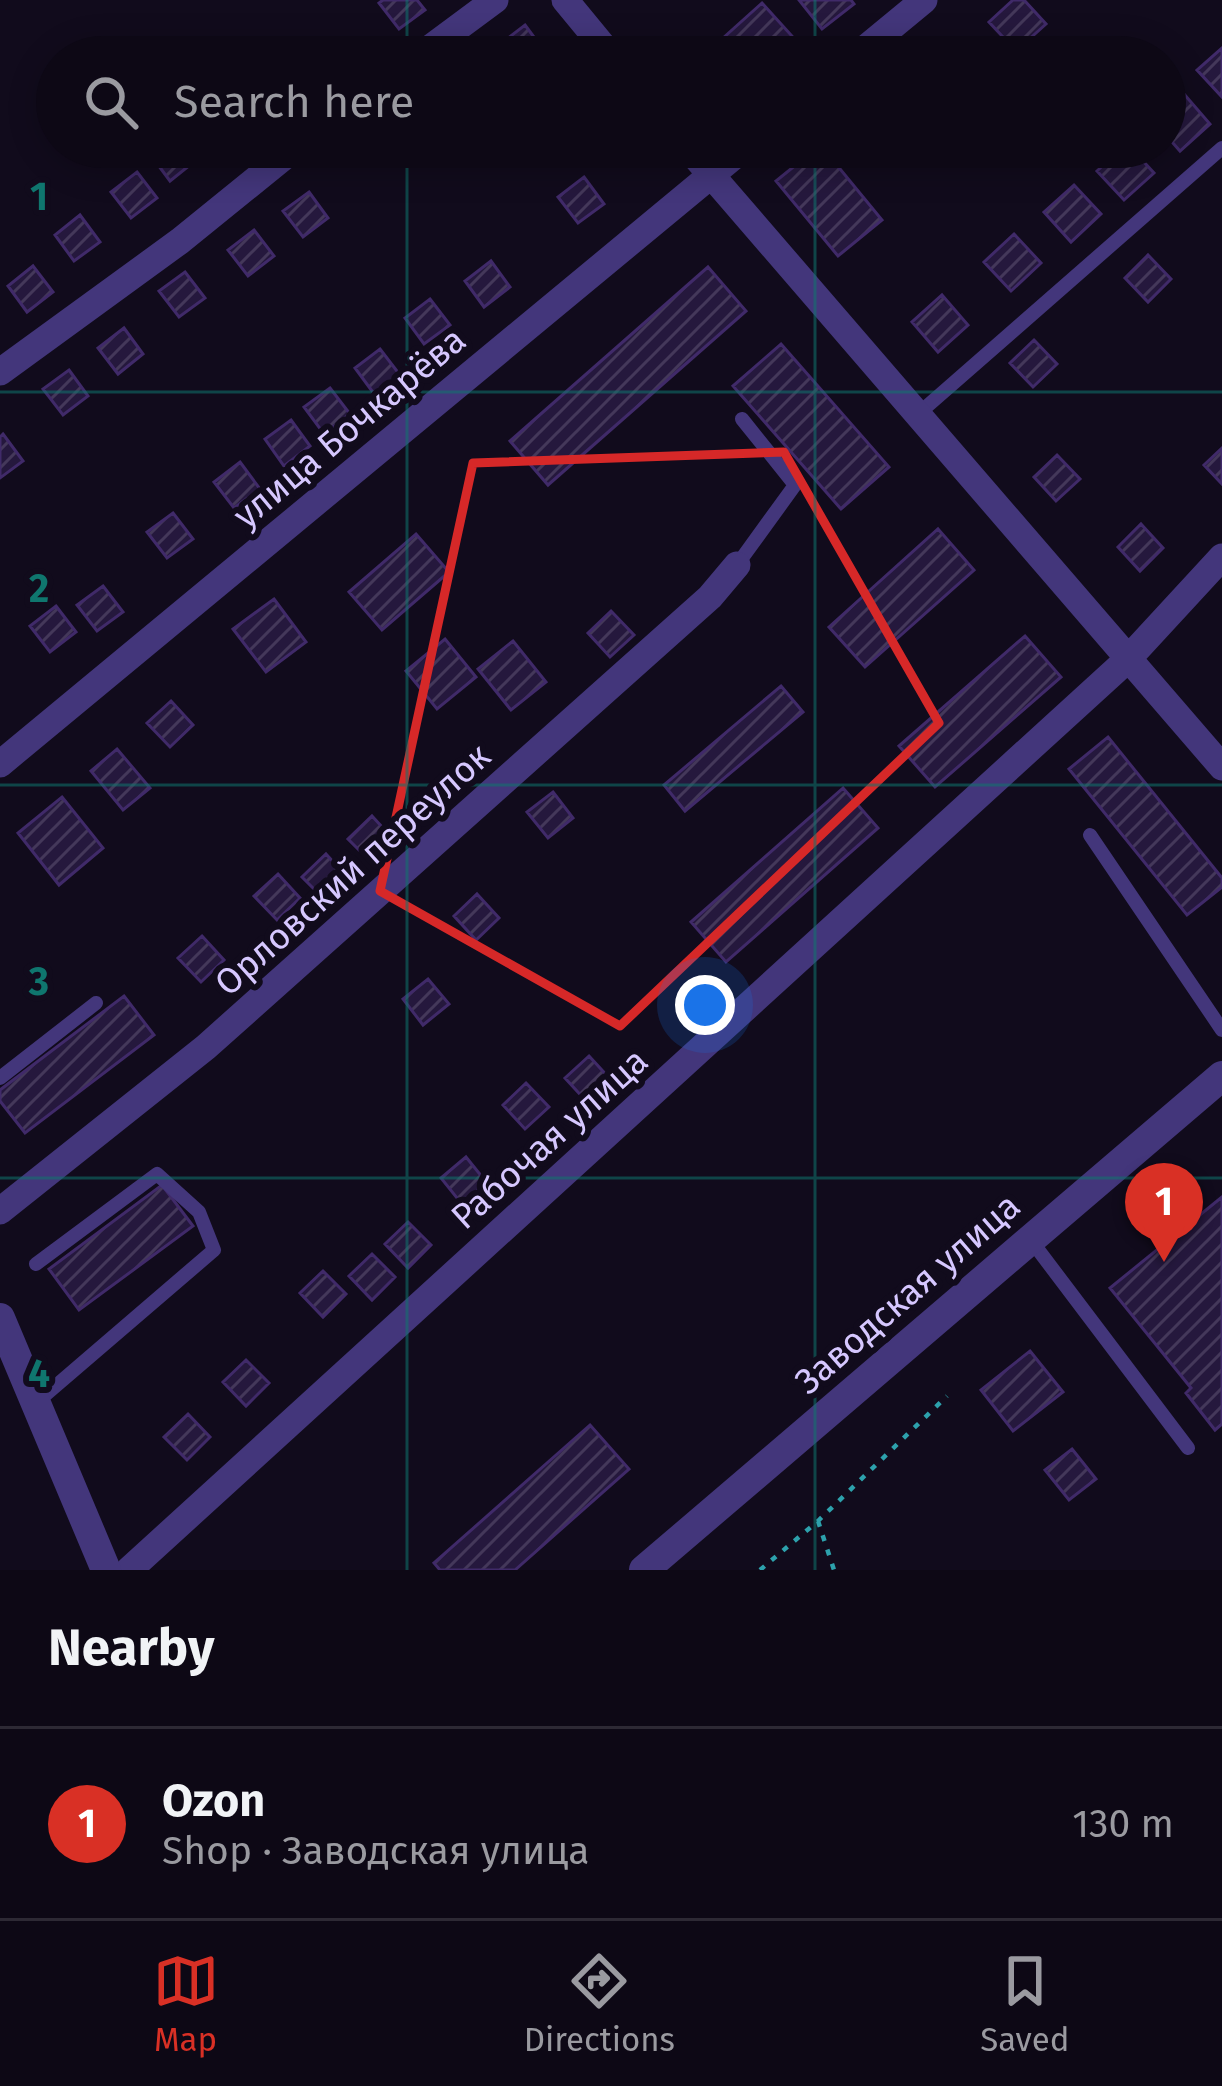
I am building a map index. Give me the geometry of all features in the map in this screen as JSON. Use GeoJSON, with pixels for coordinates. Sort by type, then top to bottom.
{"type":"FeatureCollection","features":[{"type":"Feature","properties":{"kind":"street"},"geometry":{"type":"LineString","coordinates":[[446,36],[495,0]]}},
{"type":"Feature","properties":{"kind":"street"},"geometry":{"type":"LineString","coordinates":[[565,0],[595,36]]}},
{"type":"Feature","properties":{"kind":"street"},"geometry":{"type":"LineString","coordinates":[[880,36],[924,0]]}},
{"type":"Feature","properties":{"kind":"street"},"geometry":{"type":"LineString","coordinates":[[0,372],[180,242],[270,168]]}},
{"type":"Feature","properties":{"kind":"street"},"geometry":{"type":"LineString","coordinates":[[704,168],[1222,767]]}},
{"type":"Feature","properties":{"kind":"street","name":"улица Бочкарёва"},"geometry":{"type":"LineString","coordinates":[[0,764],[719,168]]}},
{"type":"Feature","properties":{"kind":"street","name":"Рабочая улица"},"geometry":{"type":"LineString","coordinates":[[129,1570],[1127,660],[1222,556]]}},
{"type":"Feature","properties":{"kind":"street","name":"Орловский переулок"},"geometry":{"type":"LineString","coordinates":[[0,1211],[206,1048],[710,597],[737,565]]}},
{"type":"Feature","properties":{"kind":"street","name":"Заводская улица"},"geometry":{"type":"LineString","coordinates":[[644,1570],[1220,1080]]}},
{"type":"Feature","properties":{"kind":"street"},"geometry":{"type":"LineString","coordinates":[[0,1318],[106,1570]]}},
{"type":"Feature","properties":{"kind":"lane"},"geometry":{"type":"LineString","coordinates":[[917,415],[1222,148]]}},
{"type":"Feature","properties":{"kind":"lane"},"geometry":{"type":"LineString","coordinates":[[737,565],[795,485],[742,419]]}},
{"type":"Feature","properties":{"kind":"lane"},"geometry":{"type":"LineString","coordinates":[[1090,835],[1222,1030]]}},
{"type":"Feature","properties":{"kind":"lane"},"geometry":{"type":"LineString","coordinates":[[0,1078],[96,1003]]}},
{"type":"Feature","properties":{"kind":"lane"},"geometry":{"type":"LineString","coordinates":[[36,1264],[157,1174],[199,1212],[214,1250],[37,1402]]}},
{"type":"Feature","properties":{"kind":"lane"},"geometry":{"type":"LineString","coordinates":[[1030,1239],[1188,1448]]}},
{"type":"Feature","properties":{"kind":"path"},"geometry":{"type":"LineString","coordinates":[[760,1570],[818,1521],[947,1396]]}},
{"type":"Feature","properties":{"kind":"path"},"geometry":{"type":"LineString","coordinates":[[818,1521],[834,1570]]}},
{"type":"Feature","properties":{"kind":"highlighted area"},"geometry":{"type":"Polygon","coordinates":[[[784,452],[939,723],[620,1026],[380,891],[473,463],[784,452]]]}},
{"type":"Feature","properties":{"kind":"building"},"geometry":{"type":"Polygon","coordinates":[[[417,0],[425,10],[399,29],[379,3],[417,0]]]}},
{"type":"Feature","properties":{"kind":"building"},"geometry":{"type":"Polygon","coordinates":[[[799,0],[851,0],[854,4],[822,29],[799,0]]]}},
{"type":"Feature","properties":{"kind":"building"},"geometry":{"type":"Polygon","coordinates":[[[1013,0],[1024,0],[1046,24],[1033,36],[1002,36],[989,22],[1013,0]]]}},
{"type":"Feature","properties":{"kind":"building"},"geometry":{"type":"Polygon","coordinates":[[[762,3],[792,36],[725,36],[762,3]]]}},
{"type":"Feature","properties":{"kind":"building"},"geometry":{"type":"Polygon","coordinates":[[[525,25],[533,36],[511,36],[525,25]]]}},
{"type":"Feature","properties":{"kind":"building"},"geometry":{"type":"Polygon","coordinates":[[[1222,48],[1222,97],[1197,70],[1222,48]]]}},
{"type":"Feature","properties":{"kind":"building"},"geometry":{"type":"Polygon","coordinates":[[[1186,96],[1210,124],[1186,146],[1186,96]]]}},
{"type":"Feature","properties":{"kind":"building"},"geometry":{"type":"Polygon","coordinates":[[[160,168],[186,168],[170,181],[160,168]]]}},
{"type":"Feature","properties":{"kind":"building"},"geometry":{"type":"Polygon","coordinates":[[[792,168],[839,168],[882,220],[838,256],[776,181],[792,168]]]}},
{"type":"Feature","properties":{"kind":"building"},"geometry":{"type":"Polygon","coordinates":[[[1149,168],[1154,173],[1124,200],[1097,171],[1149,168]]]}},
{"type":"Feature","properties":{"kind":"building"},"geometry":{"type":"Polygon","coordinates":[[[137,172],[157,198],[131,218],[111,192],[137,172]]]}},
{"type":"Feature","properties":{"kind":"building"},"geometry":{"type":"Polygon","coordinates":[[[584,177],[604,204],[578,223],[558,197],[584,177]]]}},
{"type":"Feature","properties":{"kind":"building"},"geometry":{"type":"Polygon","coordinates":[[[1074,185],[1101,214],[1071,242],[1044,212],[1074,185]]]}},
{"type":"Feature","properties":{"kind":"building"},"geometry":{"type":"Polygon","coordinates":[[[309,192],[328,218],[303,237],[283,211],[309,192]]]}},
{"type":"Feature","properties":{"kind":"building"},"geometry":{"type":"Polygon","coordinates":[[[80,215],[100,242],[74,261],[55,235],[80,215]]]}},
{"type":"Feature","properties":{"kind":"building"},"geometry":{"type":"Polygon","coordinates":[[[254,230],[274,256],[248,276],[228,250],[254,230]]]}},
{"type":"Feature","properties":{"kind":"building"},"geometry":{"type":"Polygon","coordinates":[[[1014,234],[1041,263],[1011,291],[984,262],[1014,234]]]}},
{"type":"Feature","properties":{"kind":"building"},"geometry":{"type":"Polygon","coordinates":[[[1148,255],[1171,279],[1148,302],[1125,278],[1148,255]]]}},
{"type":"Feature","properties":{"kind":"building"},"geometry":{"type":"Polygon","coordinates":[[[491,261],[510,287],[484,307],[465,281],[491,261]]]}},
{"type":"Feature","properties":{"kind":"building"},"geometry":{"type":"Polygon","coordinates":[[[33,266],[53,292],[27,312],[8,286],[33,266]]]}},
{"type":"Feature","properties":{"kind":"building"},"geometry":{"type":"Polygon","coordinates":[[[708,267],[746,311],[548,485],[510,441],[708,267]]]}},
{"type":"Feature","properties":{"kind":"building"},"geometry":{"type":"Polygon","coordinates":[[[185,272],[205,298],[179,317],[159,291],[185,272]]]}},
{"type":"Feature","properties":{"kind":"building"},"geometry":{"type":"Polygon","coordinates":[[[942,295],[968,325],[938,352],[912,322],[942,295]]]}},
{"type":"Feature","properties":{"kind":"building"},"geometry":{"type":"Polygon","coordinates":[[[430,299],[450,325],[424,344],[405,318],[430,299]]]}},
{"type":"Feature","properties":{"kind":"building"},"geometry":{"type":"Polygon","coordinates":[[[124,328],[143,354],[118,374],[98,348],[124,328]]]}},
{"type":"Feature","properties":{"kind":"building"},"geometry":{"type":"Polygon","coordinates":[[[1034,340],[1057,364],[1033,387],[1010,363],[1034,340]]]}},
{"type":"Feature","properties":{"kind":"building"},"geometry":{"type":"Polygon","coordinates":[[[781,344],[889,467],[841,509],[733,386],[781,344]]]}},
{"type":"Feature","properties":{"kind":"building"},"geometry":{"type":"Polygon","coordinates":[[[380,349],[400,375],[375,395],[355,368],[380,349]]]}},
{"type":"Feature","properties":{"kind":"building"},"geometry":{"type":"Polygon","coordinates":[[[69,370],[88,396],[63,415],[43,389],[69,370]]]}},
{"type":"Feature","properties":{"kind":"building"},"geometry":{"type":"Polygon","coordinates":[[[330,388],[350,414],[324,434],[304,407],[330,388]]]}},
{"type":"Feature","properties":{"kind":"building"},"geometry":{"type":"Polygon","coordinates":[[[291,420],[310,446],[284,466],[265,439],[291,420]]]}},
{"type":"Feature","properties":{"kind":"building"},"geometry":{"type":"Polygon","coordinates":[[[3,434],[23,461],[0,478],[0,437],[3,434]]]}},
{"type":"Feature","properties":{"kind":"building"},"geometry":{"type":"Polygon","coordinates":[[[1222,448],[1222,484],[1204,465],[1222,448]]]}},
{"type":"Feature","properties":{"kind":"building"},"geometry":{"type":"Polygon","coordinates":[[[1057,455],[1080,479],[1056,501],[1034,477],[1057,455]]]}},
{"type":"Feature","properties":{"kind":"building"},"geometry":{"type":"Polygon","coordinates":[[[240,462],[260,489],[234,508],[214,482],[240,462]]]}},
{"type":"Feature","properties":{"kind":"building"},"geometry":{"type":"Polygon","coordinates":[[[173,513],[193,539],[167,558],[147,532],[173,513]]]}},
{"type":"Feature","properties":{"kind":"building"},"geometry":{"type":"Polygon","coordinates":[[[1141,524],[1163,548],[1140,571],[1118,547],[1141,524]]]}},
{"type":"Feature","properties":{"kind":"building"},"geometry":{"type":"Polygon","coordinates":[[[938,529],[974,570],[865,667],[829,627],[938,529]]]}},
{"type":"Feature","properties":{"kind":"building"},"geometry":{"type":"Polygon","coordinates":[[[416,534],[449,572],[382,630],[349,592],[416,534]]]}},
{"type":"Feature","properties":{"kind":"building"},"geometry":{"type":"Polygon","coordinates":[[[103,586],[123,612],[97,631],[77,605],[103,586]]]}},
{"type":"Feature","properties":{"kind":"building"},"geometry":{"type":"Polygon","coordinates":[[[274,599],[306,642],[266,672],[233,629],[274,599]]]}},
{"type":"Feature","properties":{"kind":"building"},"geometry":{"type":"Polygon","coordinates":[[[56,606],[76,632],[50,652],[30,626],[56,606]]]}},
{"type":"Feature","properties":{"kind":"building"},"geometry":{"type":"Polygon","coordinates":[[[611,611],[634,635],[610,657],[588,633],[611,611]]]}},
{"type":"Feature","properties":{"kind":"building"},"geometry":{"type":"Polygon","coordinates":[[[1025,636],[1061,677],[935,787],[899,746],[1025,636]]]}},
{"type":"Feature","properties":{"kind":"building"},"geometry":{"type":"Polygon","coordinates":[[[445,639],[476,677],[437,709],[406,671],[445,639]]]}},
{"type":"Feature","properties":{"kind":"building"},"geometry":{"type":"Polygon","coordinates":[[[513,641],[546,682],[511,710],[478,669],[513,641]]]}},
{"type":"Feature","properties":{"kind":"building"},"geometry":{"type":"Polygon","coordinates":[[[781,686],[803,712],[685,811],[664,785],[781,686]]]}},
{"type":"Feature","properties":{"kind":"building"},"geometry":{"type":"Polygon","coordinates":[[[171,701],[193,725],[170,747],[147,723],[171,701]]]}},
{"type":"Feature","properties":{"kind":"building"},"geometry":{"type":"Polygon","coordinates":[[[1108,737],[1222,878],[1222,887],[1187,915],[1069,769],[1108,737]]]}},
{"type":"Feature","properties":{"kind":"building"},"geometry":{"type":"Polygon","coordinates":[[[117,749],[150,788],[123,810],[91,771],[117,749]]]}},
{"type":"Feature","properties":{"kind":"building"},"geometry":{"type":"Polygon","coordinates":[[[843,788],[878,828],[726,962],[691,922],[843,788]]]}},
{"type":"Feature","properties":{"kind":"building"},"geometry":{"type":"Polygon","coordinates":[[[553,792],[573,818],[548,838],[527,812],[553,792]]]}},
{"type":"Feature","properties":{"kind":"building"},"geometry":{"type":"Polygon","coordinates":[[[62,797],[103,848],[59,885],[18,833],[62,797]]]}},
{"type":"Feature","properties":{"kind":"building"},"geometry":{"type":"Polygon","coordinates":[[[372,816],[394,840],[371,862],[348,839],[372,816]]]}},
{"type":"Feature","properties":{"kind":"building"},"geometry":{"type":"Polygon","coordinates":[[[326,854],[348,878],[325,900],[302,877],[326,854]]]}},
{"type":"Feature","properties":{"kind":"building"},"geometry":{"type":"Polygon","coordinates":[[[278,874],[300,898],[277,920],[254,896],[278,874]]]}},
{"type":"Feature","properties":{"kind":"building"},"geometry":{"type":"Polygon","coordinates":[[[477,894],[499,918],[476,940],[454,916],[477,894]]]}},
{"type":"Feature","properties":{"kind":"building"},"geometry":{"type":"Polygon","coordinates":[[[202,936],[224,960],[201,982],[178,958],[202,936]]]}},
{"type":"Feature","properties":{"kind":"building"},"geometry":{"type":"Polygon","coordinates":[[[428,979],[449,1004],[423,1025],[403,999],[428,979]]]}},
{"type":"Feature","properties":{"kind":"building"},"geometry":{"type":"Polygon","coordinates":[[[124,996],[154,1035],[25,1133],[0,1101],[0,1090],[124,996]]]}},
{"type":"Feature","properties":{"kind":"building"},"geometry":{"type":"Polygon","coordinates":[[[589,1056],[611,1080],[587,1102],[565,1078],[589,1056]]]}},
{"type":"Feature","properties":{"kind":"building"},"geometry":{"type":"Polygon","coordinates":[[[526,1083],[549,1107],[525,1129],[503,1105],[526,1083]]]}},
{"type":"Feature","properties":{"kind":"building"},"geometry":{"type":"Polygon","coordinates":[[[466,1157],[487,1183],[461,1203],[441,1178],[466,1157]]]}},
{"type":"Feature","properties":{"kind":"building"},"geometry":{"type":"Polygon","coordinates":[[[162,1185],[193,1226],[79,1310],[49,1269],[162,1185]]]}},
{"type":"Feature","properties":{"kind":"building"},"geometry":{"type":"Polygon","coordinates":[[[1222,1197],[1222,1424],[1215,1430],[1186,1393],[1191,1388],[1110,1288],[1222,1197]]]}},
{"type":"Feature","properties":{"kind":"building"},"geometry":{"type":"Polygon","coordinates":[[[408,1222],[431,1245],[408,1268],[385,1244],[408,1222]]]}},
{"type":"Feature","properties":{"kind":"building"},"geometry":{"type":"Polygon","coordinates":[[[372,1254],[395,1277],[372,1300],[349,1276],[372,1254]]]}},
{"type":"Feature","properties":{"kind":"building"},"geometry":{"type":"Polygon","coordinates":[[[323,1271],[346,1294],[323,1317],[300,1293],[323,1271]]]}},
{"type":"Feature","properties":{"kind":"building"},"geometry":{"type":"Polygon","coordinates":[[[1030,1351],[1063,1392],[1013,1431],[981,1390],[1030,1351]]]}},
{"type":"Feature","properties":{"kind":"building"},"geometry":{"type":"Polygon","coordinates":[[[246,1360],[269,1383],[246,1406],[223,1382],[246,1360]]]}},
{"type":"Feature","properties":{"kind":"building"},"geometry":{"type":"Polygon","coordinates":[[[188,1414],[210,1437],[187,1460],[164,1437],[188,1414]]]}},
{"type":"Feature","properties":{"kind":"building"},"geometry":{"type":"Polygon","coordinates":[[[590,1425],[629,1469],[515,1570],[440,1570],[434,1563],[590,1425]]]}},
{"type":"Feature","properties":{"kind":"building"},"geometry":{"type":"Polygon","coordinates":[[[1072,1449],[1096,1479],[1069,1500],[1045,1470],[1072,1449]]]}},
{"type":"Feature","properties":{"kind":"place","name":"Ozon"},"geometry":{"type":"Point","coordinates":[1164,1262]}}]}
